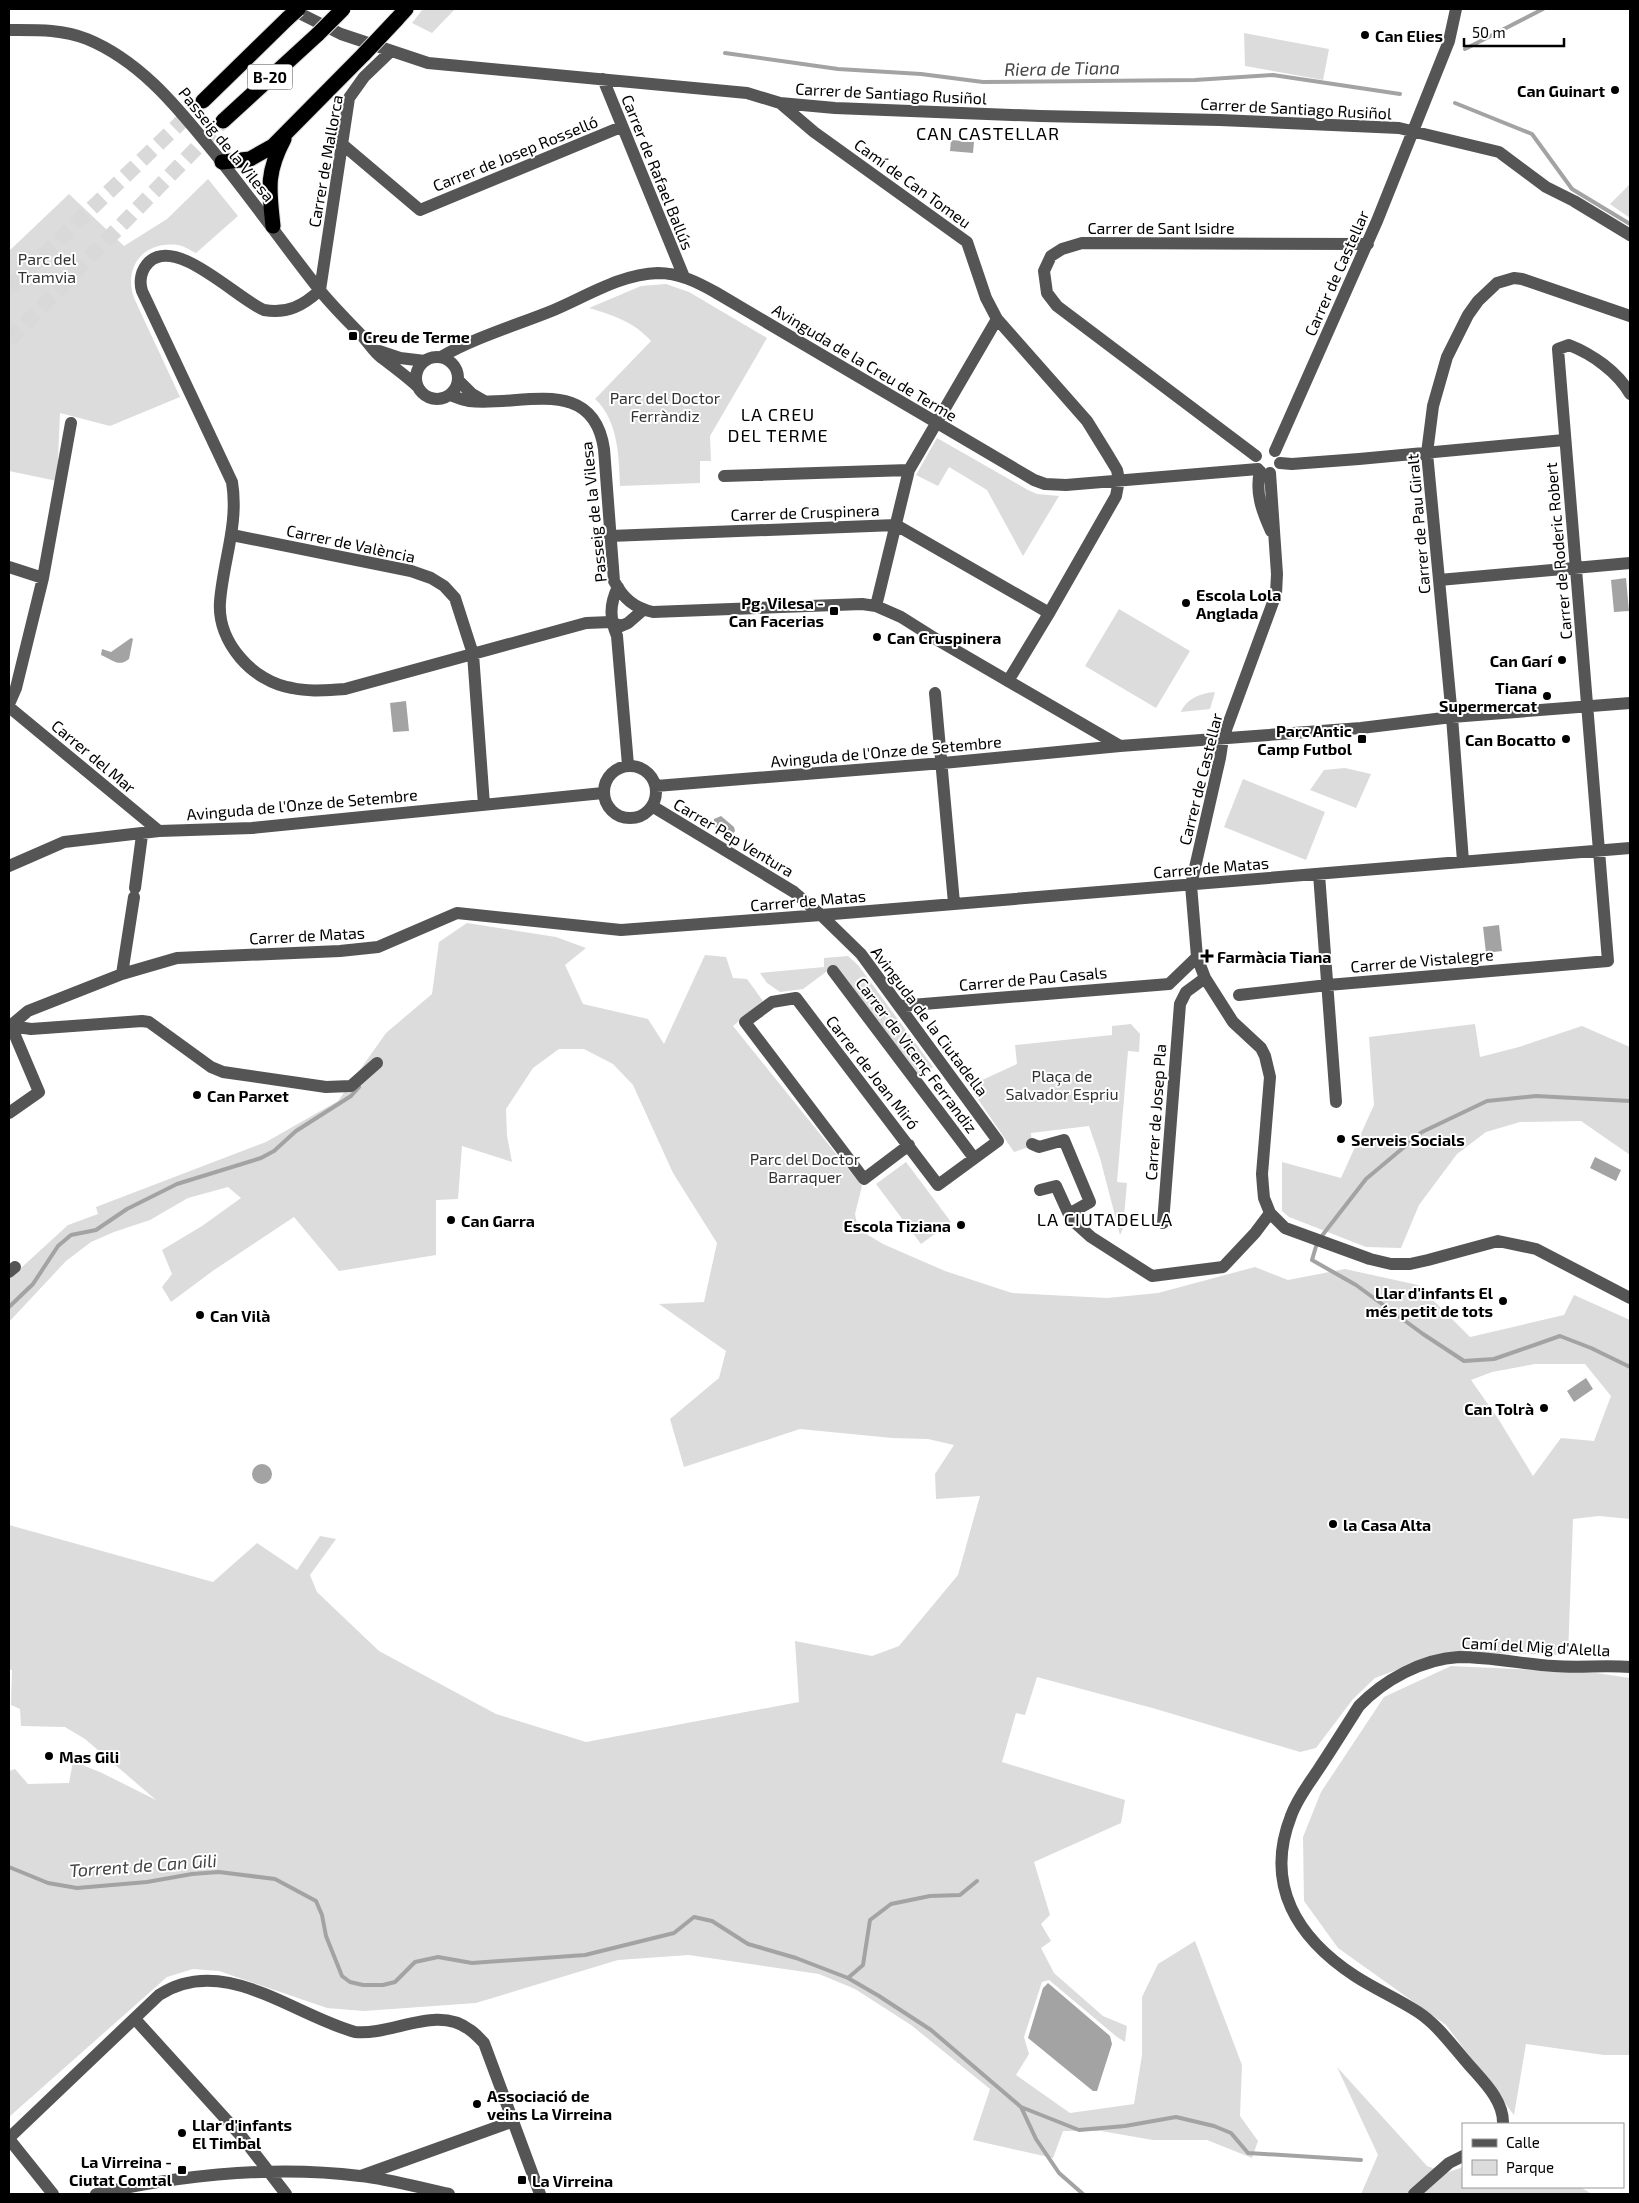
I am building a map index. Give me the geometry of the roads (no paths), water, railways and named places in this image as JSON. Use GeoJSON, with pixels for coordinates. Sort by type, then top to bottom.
{"type":"FeatureCollection","features":[{"type":"Feature","properties":{"kind":"highway","name":"B-20"},"geometry":{"type":"LineString","coordinates":[[222,121],[343,9]]}},
{"type":"Feature","properties":{"kind":"highway","name":"B-20"},"geometry":{"type":"LineString","coordinates":[[203,101],[292,12]]}},
{"type":"Feature","properties":{"kind":"highway"},"geometry":{"type":"LineString","coordinates":[[222,162],[250,159],[273,146],[401,14]]}},
{"type":"Feature","properties":{"kind":"highway"},"geometry":{"type":"LineString","coordinates":[[273,226],[269,185],[271,170],[289,130]]}},
{"type":"Feature","properties":{"kind":"street","name":"Carrer de Castellar"},"geometry":{"type":"LineString","coordinates":[[1277,457],[1413,133],[1449,41],[1456,9]]}},
{"type":"Feature","properties":{"kind":"street","name":"Carrer de Santiago Rusiñol"},"geometry":{"type":"LineString","coordinates":[[292,12],[341,34],[390,52],[428,63],[747,93],[780,103],[835,108],[1040,116],[1220,120],[1399,128],[1413,133],[1499,152],[1546,187],[1574,201],[1630,235]]}},
{"type":"Feature","properties":{"kind":"street","name":"Passeig de la Vilesa"},"geometry":{"type":"LineString","coordinates":[[9,30],[64,32],[105,47],[136,68],[173,103],[222,162],[273,226],[320,290],[380,357],[397,368],[418,386]]}},
{"type":"Feature","properties":{"kind":"street","name":"Carrer de Mallorca"},"geometry":{"type":"LineString","coordinates":[[320,290],[350,98],[352,92],[390,52]]}},
{"type":"Feature","properties":{"kind":"street","name":"Carrer de Rafael Ballús"},"geometry":{"type":"LineString","coordinates":[[603,79],[684,277]]}},
{"type":"Feature","properties":{"kind":"street","name":"Camí de Can Tomeu"},"geometry":{"type":"LineString","coordinates":[[780,103],[814,132],[967,242],[986,298],[997,319],[1087,421],[1108,455],[1119,480]]}},
{"type":"Feature","properties":{"kind":"street","name":"Carrer de Josep Rosselló"},"geometry":{"type":"LineString","coordinates":[[342,144],[420,210],[622,127]]}},
{"type":"Feature","properties":{"kind":"street","name":"Carrer de Sant Isidre"},"geometry":{"type":"LineString","coordinates":[[1256,456],[1057,306],[1047,294],[1044,271],[1051,256],[1062,249],[1082,243],[1350,242],[1368,244]]}},
{"type":"Feature","properties":{"kind":"street"},"geometry":{"type":"LineString","coordinates":[[320,290],[301,305],[290,310],[277,312],[264,310],[177,256],[158,256],[148,263],[142,273],[140,285],[232,482],[235,512],[220,604],[223,629],[236,654],[263,678],[290,688],[314,690],[345,689],[586,622],[617,628],[643,610]]}},
{"type":"Feature","properties":{"kind":"street","name":"Avinguda de la Creu de Terme"},"geometry":{"type":"LineString","coordinates":[[442,358],[467,344],[555,309],[615,282],[655,273],[684,277],[715,292],[1023,474],[1045,484],[1066,485],[1263,471]]}},
{"type":"Feature","properties":{"kind":"street","name":"Carrer de Pau Giralt"},"geometry":{"type":"LineString","coordinates":[[1463,861],[1452,717],[1427,453],[1433,406],[1447,357],[1468,315],[1478,300],[1497,283],[1514,278],[1522,279],[1630,316]]}},
{"type":"Feature","properties":{"kind":"street"},"geometry":{"type":"LineString","coordinates":[[876,606],[910,470],[997,319]]}},
{"type":"Feature","properties":{"kind":"street"},"geometry":{"type":"LineString","coordinates":[[467,344],[457,375],[456,389],[450,395],[445,398],[432,399],[421,392],[418,386],[417,372],[425,361],[436,357],[442,358],[452,363],[457,375],[472,394],[484,401]]}},
{"type":"Feature","properties":{"kind":"street","name":"Carrer de Roderic Robert"},"geometry":{"type":"LineString","coordinates":[[1608,961],[1558,349],[1569,345],[1592,356],[1609,370],[1630,394]]}},
{"type":"Feature","properties":{"kind":"street","name":"Passeig de la Vilesa"},"geometry":{"type":"LineString","coordinates":[[375,350],[400,358],[425,361]]}},
{"type":"Feature","properties":{"kind":"street","name":"Passeig de la Vilesa"},"geometry":{"type":"LineString","coordinates":[[450,395],[468,401],[564,401],[584,408],[593,418],[601,432],[614,581],[631,603],[643,610],[653,612],[862,604],[876,606],[901,617],[1120,746]]}},
{"type":"Feature","properties":{"kind":"street"},"geometry":{"type":"LineString","coordinates":[[9,705],[16,688],[43,578],[71,423]]}},
{"type":"Feature","properties":{"kind":"street"},"geometry":{"type":"LineString","coordinates":[[1277,457],[1276,470],[1263,471],[1255,463],[1256,456],[1265,449],[1292,464],[1564,440]]}},
{"type":"Feature","properties":{"kind":"street"},"geometry":{"type":"LineString","coordinates":[[724,476],[910,470]]}},
{"type":"Feature","properties":{"kind":"street","name":"Carrer de Castellar"},"geometry":{"type":"LineString","coordinates":[[1263,471],[1274,538],[1277,586],[1274,602],[1224,738],[1191,885],[1197,958],[1205,978],[1233,1022],[1261,1048],[1268,1066],[1270,1076],[1262,1174],[1264,1198],[1270,1213]]}},
{"type":"Feature","properties":{"kind":"street"},"geometry":{"type":"LineString","coordinates":[[1008,681],[1116,496],[1119,480]]}},
{"type":"Feature","properties":{"kind":"street","name":"Carrer de Cruspinera"},"geometry":{"type":"LineString","coordinates":[[610,536],[896,525],[1044,610],[1048,615]]}},
{"type":"Feature","properties":{"kind":"street","name":"Carrer de València"},"geometry":{"type":"LineString","coordinates":[[232,535],[411,571],[431,578],[444,586],[455,598],[473,654],[484,805]]}},
{"type":"Feature","properties":{"kind":"street"},"geometry":{"type":"LineString","coordinates":[[1439,580],[1630,563]]}},
{"type":"Feature","properties":{"kind":"street"},"geometry":{"type":"LineString","coordinates":[[9,567],[43,578]]}},
{"type":"Feature","properties":{"kind":"street"},"geometry":{"type":"LineString","coordinates":[[618,587],[613,596],[610,611],[617,628],[628,765]]}},
{"type":"Feature","properties":{"kind":"street"},"geometry":{"type":"LineString","coordinates":[[617,628],[631,603]]}},
{"type":"Feature","properties":{"kind":"street"},"geometry":{"type":"LineString","coordinates":[[935,693],[943,763],[954,904]]}},
{"type":"Feature","properties":{"kind":"street"},"geometry":{"type":"LineString","coordinates":[[1120,746],[1361,728],[1452,717],[1630,703]]}},
{"type":"Feature","properties":{"kind":"street","name":"Carrer del Mar"},"geometry":{"type":"LineString","coordinates":[[9,705],[159,831]]}},
{"type":"Feature","properties":{"kind":"street","name":"Avinguda de l'Onze de Setembre"},"geometry":{"type":"LineString","coordinates":[[656,786],[943,763],[1120,746]]}},
{"type":"Feature","properties":{"kind":"street"},"geometry":{"type":"LineString","coordinates":[[628,765],[638,766],[646,770],[656,786],[656,796],[652,806],[644,814],[634,818],[623,818],[613,812],[609,808],[603,793],[606,779],[615,769],[628,765]]}},
{"type":"Feature","properties":{"kind":"street","name":"Avinguda de l'Onze de Setembre"},"geometry":{"type":"LineString","coordinates":[[9,866],[64,842],[142,835],[159,831],[252,828],[603,793]]}},
{"type":"Feature","properties":{"kind":"street","name":"Carrer Pep Ventura"},"geometry":{"type":"LineString","coordinates":[[652,806],[794,892],[822,916]]}},
{"type":"Feature","properties":{"kind":"street"},"geometry":{"type":"LineString","coordinates":[[122,974],[142,835]]}},
{"type":"Feature","properties":{"kind":"street","name":"Carrer de Matas"},"geometry":{"type":"LineString","coordinates":[[10,1026],[28,1011],[122,974],[177,958],[340,951],[378,947],[457,913],[621,930],[822,916],[1630,848]]}},
{"type":"Feature","properties":{"kind":"street"},"geometry":{"type":"LineString","coordinates":[[1319,874],[1336,1102]]}},
{"type":"Feature","properties":{"kind":"street","name":"Avinguda de la Ciutadella"},"geometry":{"type":"LineString","coordinates":[[822,916],[861,954],[998,1140],[938,1185]]}},
{"type":"Feature","properties":{"kind":"street"},"geometry":{"type":"LineString","coordinates":[[1180,1004],[1174,991],[1175,978],[1197,958]]}},
{"type":"Feature","properties":{"kind":"street","name":"Carrer de Vistalegre"},"geometry":{"type":"LineString","coordinates":[[1239,995],[1328,985],[1608,961]]}},
{"type":"Feature","properties":{"kind":"street","name":"Carrer de Vicenç Ferrandiz"},"geometry":{"type":"LineString","coordinates":[[833,971],[974,1158]]}},
{"type":"Feature","properties":{"kind":"street","name":"Carrer de Pau Casals"},"geometry":{"type":"LineString","coordinates":[[900,1006],[1175,978],[1196,972],[1205,978]]}},
{"type":"Feature","properties":{"kind":"street"},"geometry":{"type":"LineString","coordinates":[[1175,978],[1184,987],[1186,992]]}},
{"type":"Feature","properties":{"kind":"street","name":"Carrer de Josep Pla"},"geometry":{"type":"LineString","coordinates":[[1163,1223],[1180,1004],[1186,992],[1205,978]]}},
{"type":"Feature","properties":{"kind":"street","name":"Carrer de Joan Miró"},"geometry":{"type":"LineString","coordinates":[[909,1145],[864,1179],[745,1022],[772,1002],[796,998],[909,1145],[938,1185]]}},
{"type":"Feature","properties":{"kind":"street"},"geometry":{"type":"LineString","coordinates":[[10,1026],[31,1029],[149,1022],[211,1067],[222,1072],[326,1086],[350,1086],[377,1063]]}},
{"type":"Feature","properties":{"kind":"street"},"geometry":{"type":"LineString","coordinates":[[9,1114],[39,1092],[10,1026]]}},
{"type":"Feature","properties":{"kind":"street"},"geometry":{"type":"LineString","coordinates":[[1032,1144],[1039,1147],[1064,1140],[1090,1202],[1069,1214]]}},
{"type":"Feature","properties":{"kind":"street"},"geometry":{"type":"LineString","coordinates":[[1040,1190],[1056,1186],[1071,1219],[1091,1237],[1152,1276],[1223,1267],[1255,1233],[1270,1213],[1285,1228],[1370,1259],[1391,1264],[1410,1264],[1498,1241],[1536,1249],[1630,1298]]}},
{"type":"Feature","properties":{"kind":"street","name":"Camí del Mig d'Alella"},"geometry":{"type":"LineString","coordinates":[[1503,2123],[1501,2110],[1488,2088],[1427,2018],[1342,1966],[1307,1934],[1296,1919],[1285,1894],[1282,1873],[1285,1833],[1291,1814],[1302,1794],[1359,1706],[1371,1694],[1389,1681],[1429,1663],[1459,1658],[1556,1666],[1630,1667]]}},
{"type":"Feature","properties":{"kind":"street"},"geometry":{"type":"LineString","coordinates":[[53,2194],[9,2139],[159,1994],[173,1986],[196,1980],[223,1982],[245,1987],[356,2032],[371,2032],[432,2020],[453,2021],[469,2029],[484,2043],[540,2194]]}},
{"type":"Feature","properties":{"kind":"street"},"geometry":{"type":"LineString","coordinates":[[135,2019],[242,2137],[286,2194]]}},
{"type":"Feature","properties":{"kind":"street"},"geometry":{"type":"LineString","coordinates":[[360,2176],[514,2121]]}},
{"type":"Feature","properties":{"kind":"street"},"geometry":{"type":"LineString","coordinates":[[1414,2194],[1449,2163],[1462,2156]]}},
{"type":"Feature","properties":{"kind":"street"},"geometry":{"type":"LineString","coordinates":[[96,2194],[136,2185],[207,2175],[270,2172],[360,2176],[449,2194]]}},
{"type":"Feature","properties":{"kind":"waterway","name":"Riera de Tiana"},"geometry":{"type":"LineString","coordinates":[[1465,49],[1543,9]]}},
{"type":"Feature","properties":{"kind":"waterway","name":"Riera de Tiana"},"geometry":{"type":"LineString","coordinates":[[725,53],[838,69],[921,74],[983,82],[1195,80],[1273,75],[1400,94]]}},
{"type":"Feature","properties":{"kind":"waterway"},"geometry":{"type":"LineString","coordinates":[[1455,103],[1532,134],[1572,189],[1630,224]]}},
{"type":"Feature","properties":{"kind":"waterway"},"geometry":{"type":"LineString","coordinates":[[9,1307],[33,1284],[58,1246],[71,1235],[96,1230],[127,1209],[177,1184],[261,1158],[274,1151],[296,1131],[351,1096],[359,1087]]}},
{"type":"Feature","properties":{"kind":"waterway"},"geometry":{"type":"LineString","coordinates":[[1321,1237],[1366,1179],[1422,1132],[1487,1101],[1536,1096],[1630,1101]]}},
{"type":"Feature","properties":{"kind":"waterway"},"geometry":{"type":"LineString","coordinates":[[1317,1243],[1312,1260],[1356,1285],[1423,1334],[1464,1361],[1494,1359],[1560,1336],[1591,1348],[1630,1367]]}},
{"type":"Feature","properties":{"kind":"waterway","name":"Torrent de Can Gili"},"geometry":{"type":"LineString","coordinates":[[9,1867],[48,1883],[77,1888],[147,1882],[192,1874],[219,1872],[275,1879],[316,1901],[322,1915],[326,1936],[342,1976],[350,1982],[363,1985],[383,1985],[395,1982],[415,1962],[438,1957],[472,1963],[585,1955],[674,1933],[694,1917],[712,1921],[748,1944],[796,1958],[848,1978],[931,2030],[1021,2107],[1079,2130],[1125,2126],[1176,2117],[1214,2126],[1231,2133],[1248,2153],[1361,2160]]}},
{"type":"Feature","properties":{"kind":"waterway"},"geometry":{"type":"LineString","coordinates":[[848,1978],[863,1965],[870,1920],[891,1904],[930,1896],[960,1895],[977,1881]]}},
{"type":"Feature","properties":{"kind":"waterway"},"geometry":{"type":"LineString","coordinates":[[1021,2107],[1036,2139],[1059,2173],[1083,2194]]}},
{"type":"Feature","properties":{"kind":"tunnel"},"geometry":{"type":"LineString","coordinates":[[9,288],[203,101]]}},
{"type":"Feature","properties":{"kind":"tunnel"},"geometry":{"type":"LineString","coordinates":[[9,340],[223,121]]}},
{"type":"Feature","properties":{"kind":"place","name":"Can Elies"},"geometry":{"type":"Point","coordinates":[1365,35]}},
{"type":"Feature","properties":{"kind":"place","name":"Can Guinart"},"geometry":{"type":"Point","coordinates":[1615,90]}},
{"type":"Feature","properties":{"kind":"place","name":"Creu de Terme"},"geometry":{"type":"Point","coordinates":[353,336]}},
{"type":"Feature","properties":{"kind":"place","name":"Escola Lola Anglada"},"geometry":{"type":"Point","coordinates":[1186,603]}},
{"type":"Feature","properties":{"kind":"place","name":"Pg. Vilesa - Can Facerias"},"geometry":{"type":"Point","coordinates":[834,611]}},
{"type":"Feature","properties":{"kind":"place","name":"Can Cruspinera"},"geometry":{"type":"Point","coordinates":[877,637]}},
{"type":"Feature","properties":{"kind":"place","name":"Can Garí"},"geometry":{"type":"Point","coordinates":[1562,660]}},
{"type":"Feature","properties":{"kind":"place","name":"Tiana Supermercat"},"geometry":{"type":"Point","coordinates":[1547,696]}},
{"type":"Feature","properties":{"kind":"place","name":"Parc Antic Camp Futbol"},"geometry":{"type":"Point","coordinates":[1362,739]}},
{"type":"Feature","properties":{"kind":"place","name":"Can Bocatto"},"geometry":{"type":"Point","coordinates":[1566,739]}},
{"type":"Feature","properties":{"kind":"place","name":"Farmàcia Tiana"},"geometry":{"type":"Point","coordinates":[1207,956]}},
{"type":"Feature","properties":{"kind":"place","name":"Can Parxet"},"geometry":{"type":"Point","coordinates":[197,1095]}},
{"type":"Feature","properties":{"kind":"place","name":"Serveis Socials"},"geometry":{"type":"Point","coordinates":[1341,1139]}},
{"type":"Feature","properties":{"kind":"place","name":"Can Garra"},"geometry":{"type":"Point","coordinates":[451,1220]}},
{"type":"Feature","properties":{"kind":"place","name":"Escola Tiziana"},"geometry":{"type":"Point","coordinates":[961,1225]}},
{"type":"Feature","properties":{"kind":"place","name":"Llar d'infants El més petit de tots"},"geometry":{"type":"Point","coordinates":[1503,1301]}},
{"type":"Feature","properties":{"kind":"place","name":"Can Vilà"},"geometry":{"type":"Point","coordinates":[200,1315]}},
{"type":"Feature","properties":{"kind":"place","name":"Can Tolrà"},"geometry":{"type":"Point","coordinates":[1544,1408]}},
{"type":"Feature","properties":{"kind":"place","name":"la Casa Alta"},"geometry":{"type":"Point","coordinates":[1333,1524]}},
{"type":"Feature","properties":{"kind":"place","name":"Mas Gili"},"geometry":{"type":"Point","coordinates":[49,1756]}},
{"type":"Feature","properties":{"kind":"place","name":"Associació de veins La Virreina"},"geometry":{"type":"Point","coordinates":[477,2104]}},
{"type":"Feature","properties":{"kind":"place","name":"Llar d'infants El Timbal"},"geometry":{"type":"Point","coordinates":[182,2133]}},
{"type":"Feature","properties":{"kind":"place","name":"La Virreina - Ciutat Comtal"},"geometry":{"type":"Point","coordinates":[182,2170]}},
{"type":"Feature","properties":{"kind":"place","name":"La Virreina"},"geometry":{"type":"Point","coordinates":[522,2180]}},
{"type":"Feature","properties":{"kind":"district","name":"CAN CASTELLAR"},"geometry":{"type":"Point","coordinates":[988,133]}},
{"type":"Feature","properties":{"kind":"district","name":"LA CREU DEL TERME"},"geometry":{"type":"Point","coordinates":[778,424]}},
{"type":"Feature","properties":{"kind":"district","name":"LA CIUTADELLA"},"geometry":{"type":"Point","coordinates":[1105,1219]}},
{"type":"Feature","properties":{"kind":"park label","name":"Parc del Tramvia"},"geometry":{"type":"Point","coordinates":[47,267]}},
{"type":"Feature","properties":{"kind":"park label","name":"Parc del Doctor Ferràndiz"},"geometry":{"type":"Point","coordinates":[665,406]}},
{"type":"Feature","properties":{"kind":"park label","name":"Plaça de Salvador Espriu"},"geometry":{"type":"Point","coordinates":[1062,1084]}},
{"type":"Feature","properties":{"kind":"park label","name":"Parc del Doctor Barraquer"},"geometry":{"type":"Point","coordinates":[805,1167]}}]}
